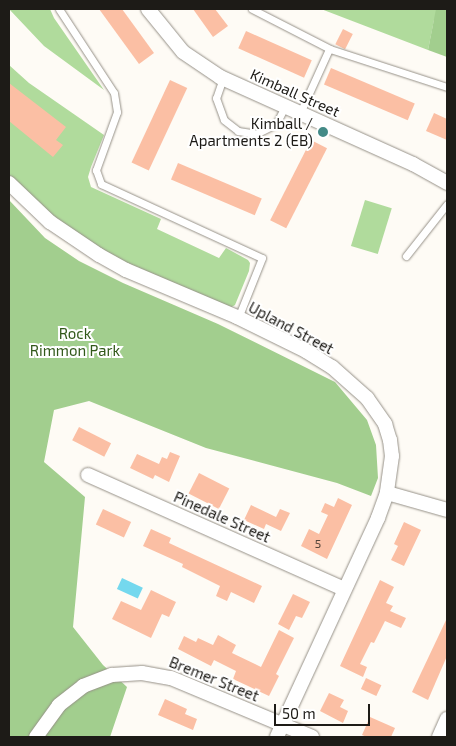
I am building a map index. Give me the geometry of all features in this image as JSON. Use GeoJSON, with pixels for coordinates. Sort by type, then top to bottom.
{"type":"FeatureCollection","features":[{"type":"Feature","properties":{"kind":"street","name":"Kimball Street"},"geometry":{"type":"LineString","coordinates":[[148,9],[183,52],[223,78],[413,164],[447,183]]}},
{"type":"Feature","properties":{"kind":"street","name":"Upland Street"},"geometry":{"type":"LineString","coordinates":[[9,183],[50,222],[99,255],[126,270],[238,318],[306,351],[332,367],[367,398],[385,424],[390,440],[391,472],[387,493],[378,518],[280,731]]}},
{"type":"Feature","properties":{"kind":"street","name":"Pinedale Street"},"geometry":{"type":"LineString","coordinates":[[88,474],[344,589]]}},
{"type":"Feature","properties":{"kind":"street"},"geometry":{"type":"LineString","coordinates":[[387,493],[447,510]]}},
{"type":"Feature","properties":{"kind":"street","name":"Bremer Street"},"geometry":{"type":"LineString","coordinates":[[36,737],[50,716],[71,695],[97,679],[127,673],[157,674],[171,678],[280,731],[312,737]]}},
{"type":"Feature","properties":{"kind":"street"},"geometry":{"type":"LineString","coordinates":[[439,737],[447,719]]}},
{"type":"Feature","properties":{"kind":"lane"},"geometry":{"type":"LineString","coordinates":[[59,9],[114,93],[118,112],[96,170],[101,184],[262,258],[238,318]]}},
{"type":"Feature","properties":{"kind":"lane"},"geometry":{"type":"LineString","coordinates":[[252,9],[329,49],[447,87]]}},
{"type":"Feature","properties":{"kind":"lane"},"geometry":{"type":"LineString","coordinates":[[300,113],[329,49]]}},
{"type":"Feature","properties":{"kind":"lane"},"geometry":{"type":"LineString","coordinates":[[223,78],[216,98],[224,120],[238,131],[256,134],[276,124],[285,106]]}},
{"type":"Feature","properties":{"kind":"lane"},"geometry":{"type":"LineString","coordinates":[[406,256],[447,204]]}},
{"type":"Feature","properties":{"kind":"green space"},"geometry":{"type":"Polygon","coordinates":[[[9,9],[50,9],[54,18],[104,90],[44,46],[9,9]]]}},
{"type":"Feature","properties":{"kind":"green space"},"geometry":{"type":"Polygon","coordinates":[[[321,9],[447,9],[434,20],[428,50],[321,9]]]}},
{"type":"Feature","properties":{"kind":"green space"},"geometry":{"type":"Polygon","coordinates":[[[436,9],[447,9],[447,57],[428,50],[436,9]]]}},
{"type":"Feature","properties":{"kind":"green space"},"geometry":{"type":"Polygon","coordinates":[[[9,65],[29,83],[104,135],[88,177],[91,187],[161,219],[157,229],[219,258],[226,248],[248,260],[250,263],[249,271],[235,305],[230,308],[132,267],[62,226],[28,196],[9,175],[9,65]]]}},
{"type":"Feature","properties":{"kind":"green space","name":"Rock Rimmon Park"},"geometry":{"type":"Polygon","coordinates":[[[9,200],[45,238],[79,261],[123,283],[218,324],[335,382],[367,420],[376,445],[378,478],[371,496],[337,483],[206,448],[89,401],[54,410],[44,462],[85,497],[73,627],[103,665],[127,687],[110,737],[9,737],[9,200]]]}},
{"type":"Feature","properties":{"kind":"green space"},"geometry":{"type":"Polygon","coordinates":[[[365,200],[392,208],[378,254],[351,246],[365,200]]]}},
{"type":"Feature","properties":{"kind":"water"},"geometry":{"type":"Polygon","coordinates":[[[122,578],[143,588],[138,599],[117,589],[122,578]]]}},
{"type":"Feature","properties":{"kind":"building"},"geometry":{"type":"Polygon","coordinates":[[[99,9],[122,9],[154,53],[139,64],[99,9]]]}},
{"type":"Feature","properties":{"kind":"building"},"geometry":{"type":"Polygon","coordinates":[[[193,9],[215,9],[228,26],[213,37],[193,9]]]}},
{"type":"Feature","properties":{"kind":"building"},"geometry":{"type":"Polygon","coordinates":[[[343,29],[353,34],[345,49],[335,44],[343,29]]]}},
{"type":"Feature","properties":{"kind":"building"},"geometry":{"type":"Polygon","coordinates":[[[246,31],[312,60],[304,78],[238,48],[246,31]]]}},
{"type":"Feature","properties":{"kind":"building"},"geometry":{"type":"Polygon","coordinates":[[[331,68],[415,104],[408,120],[324,85],[331,68]]]}},
{"type":"Feature","properties":{"kind":"building"},"geometry":{"type":"Polygon","coordinates":[[[170,80],[187,88],[149,171],[132,162],[170,80]]]}},
{"type":"Feature","properties":{"kind":"building"},"geometry":{"type":"Polygon","coordinates":[[[9,83],[66,127],[56,140],[63,145],[53,157],[9,121],[9,83]]]}},
{"type":"Feature","properties":{"kind":"building"},"geometry":{"type":"Polygon","coordinates":[[[434,113],[447,119],[447,140],[426,131],[434,113]]]}},
{"type":"Feature","properties":{"kind":"building"},"geometry":{"type":"Polygon","coordinates":[[[311,140],[327,148],[286,228],[270,220],[311,140]]]}},
{"type":"Feature","properties":{"kind":"building"},"geometry":{"type":"Polygon","coordinates":[[[178,163],[262,199],[255,215],[171,180],[178,163]]]}},
{"type":"Feature","properties":{"kind":"building"},"geometry":{"type":"Polygon","coordinates":[[[79,427],[111,443],[104,457],[72,440],[79,427]]]}},
{"type":"Feature","properties":{"kind":"building"},"geometry":{"type":"Polygon","coordinates":[[[170,452],[180,456],[169,482],[155,475],[153,479],[130,468],[137,454],[159,464],[162,457],[167,459],[170,452]]]}},
{"type":"Feature","properties":{"kind":"building"},"geometry":{"type":"Polygon","coordinates":[[[199,473],[229,488],[219,509],[189,493],[199,473]]]}},
{"type":"Feature","properties":{"kind":"building"},"geometry":{"type":"Polygon","coordinates":[[[338,498],[352,505],[327,559],[301,546],[309,529],[319,534],[328,515],[321,512],[325,503],[334,507],[338,498]]]}},
{"type":"Feature","properties":{"kind":"building"},"geometry":{"type":"Polygon","coordinates":[[[251,505],[276,517],[280,509],[290,513],[281,531],[266,524],[264,529],[244,520],[251,505]]]}},
{"type":"Feature","properties":{"kind":"building"},"geometry":{"type":"Polygon","coordinates":[[[103,509],[131,522],[124,538],[96,524],[103,509]]]}},
{"type":"Feature","properties":{"kind":"building"},"geometry":{"type":"Polygon","coordinates":[[[404,522],[421,530],[404,566],[391,560],[398,546],[394,544],[404,522]]]}},
{"type":"Feature","properties":{"kind":"building"},"geometry":{"type":"Polygon","coordinates":[[[151,529],[171,538],[169,543],[262,586],[254,603],[231,592],[227,601],[216,596],[220,586],[182,567],[183,564],[143,546],[151,529]]]}},
{"type":"Feature","properties":{"kind":"building"},"geometry":{"type":"Polygon","coordinates":[[[380,580],[394,587],[386,603],[393,606],[390,611],[406,618],[401,628],[385,621],[374,643],[371,642],[360,664],[367,667],[363,677],[340,666],[380,580]]]}},
{"type":"Feature","properties":{"kind":"building"},"geometry":{"type":"Polygon","coordinates":[[[151,590],[176,602],[169,617],[162,614],[151,638],[112,619],[121,601],[141,610],[151,590]]]}},
{"type":"Feature","properties":{"kind":"building"},"geometry":{"type":"Polygon","coordinates":[[[293,594],[310,602],[302,618],[296,616],[289,630],[278,624],[293,594]]]}},
{"type":"Feature","properties":{"kind":"building"},"geometry":{"type":"Polygon","coordinates":[[[447,618],[447,656],[428,700],[412,692],[447,618]]]}},
{"type":"Feature","properties":{"kind":"building"},"geometry":{"type":"Polygon","coordinates":[[[279,630],[294,638],[276,674],[279,676],[269,696],[233,679],[236,671],[214,660],[211,666],[178,649],[184,636],[196,642],[198,638],[213,645],[218,635],[236,645],[232,653],[261,667],[279,630]]]}},
{"type":"Feature","properties":{"kind":"building"},"geometry":{"type":"Polygon","coordinates":[[[366,678],[381,685],[376,696],[361,689],[366,678]]]}},
{"type":"Feature","properties":{"kind":"building"},"geometry":{"type":"Polygon","coordinates":[[[329,693],[344,700],[340,707],[348,711],[343,723],[320,711],[329,693]]]}},
{"type":"Feature","properties":{"kind":"building"},"geometry":{"type":"Polygon","coordinates":[[[165,699],[187,709],[185,714],[197,719],[193,730],[158,715],[165,699]]]}},
{"type":"Feature","properties":{"kind":"building"},"geometry":{"type":"Polygon","coordinates":[[[370,717],[395,728],[391,737],[367,737],[362,735],[370,717]]]}},
{"type":"Feature","properties":{"kind":"place","name":"Kimball / Apartments 2 (EB)"},"geometry":{"type":"Point","coordinates":[323,132]}}]}
